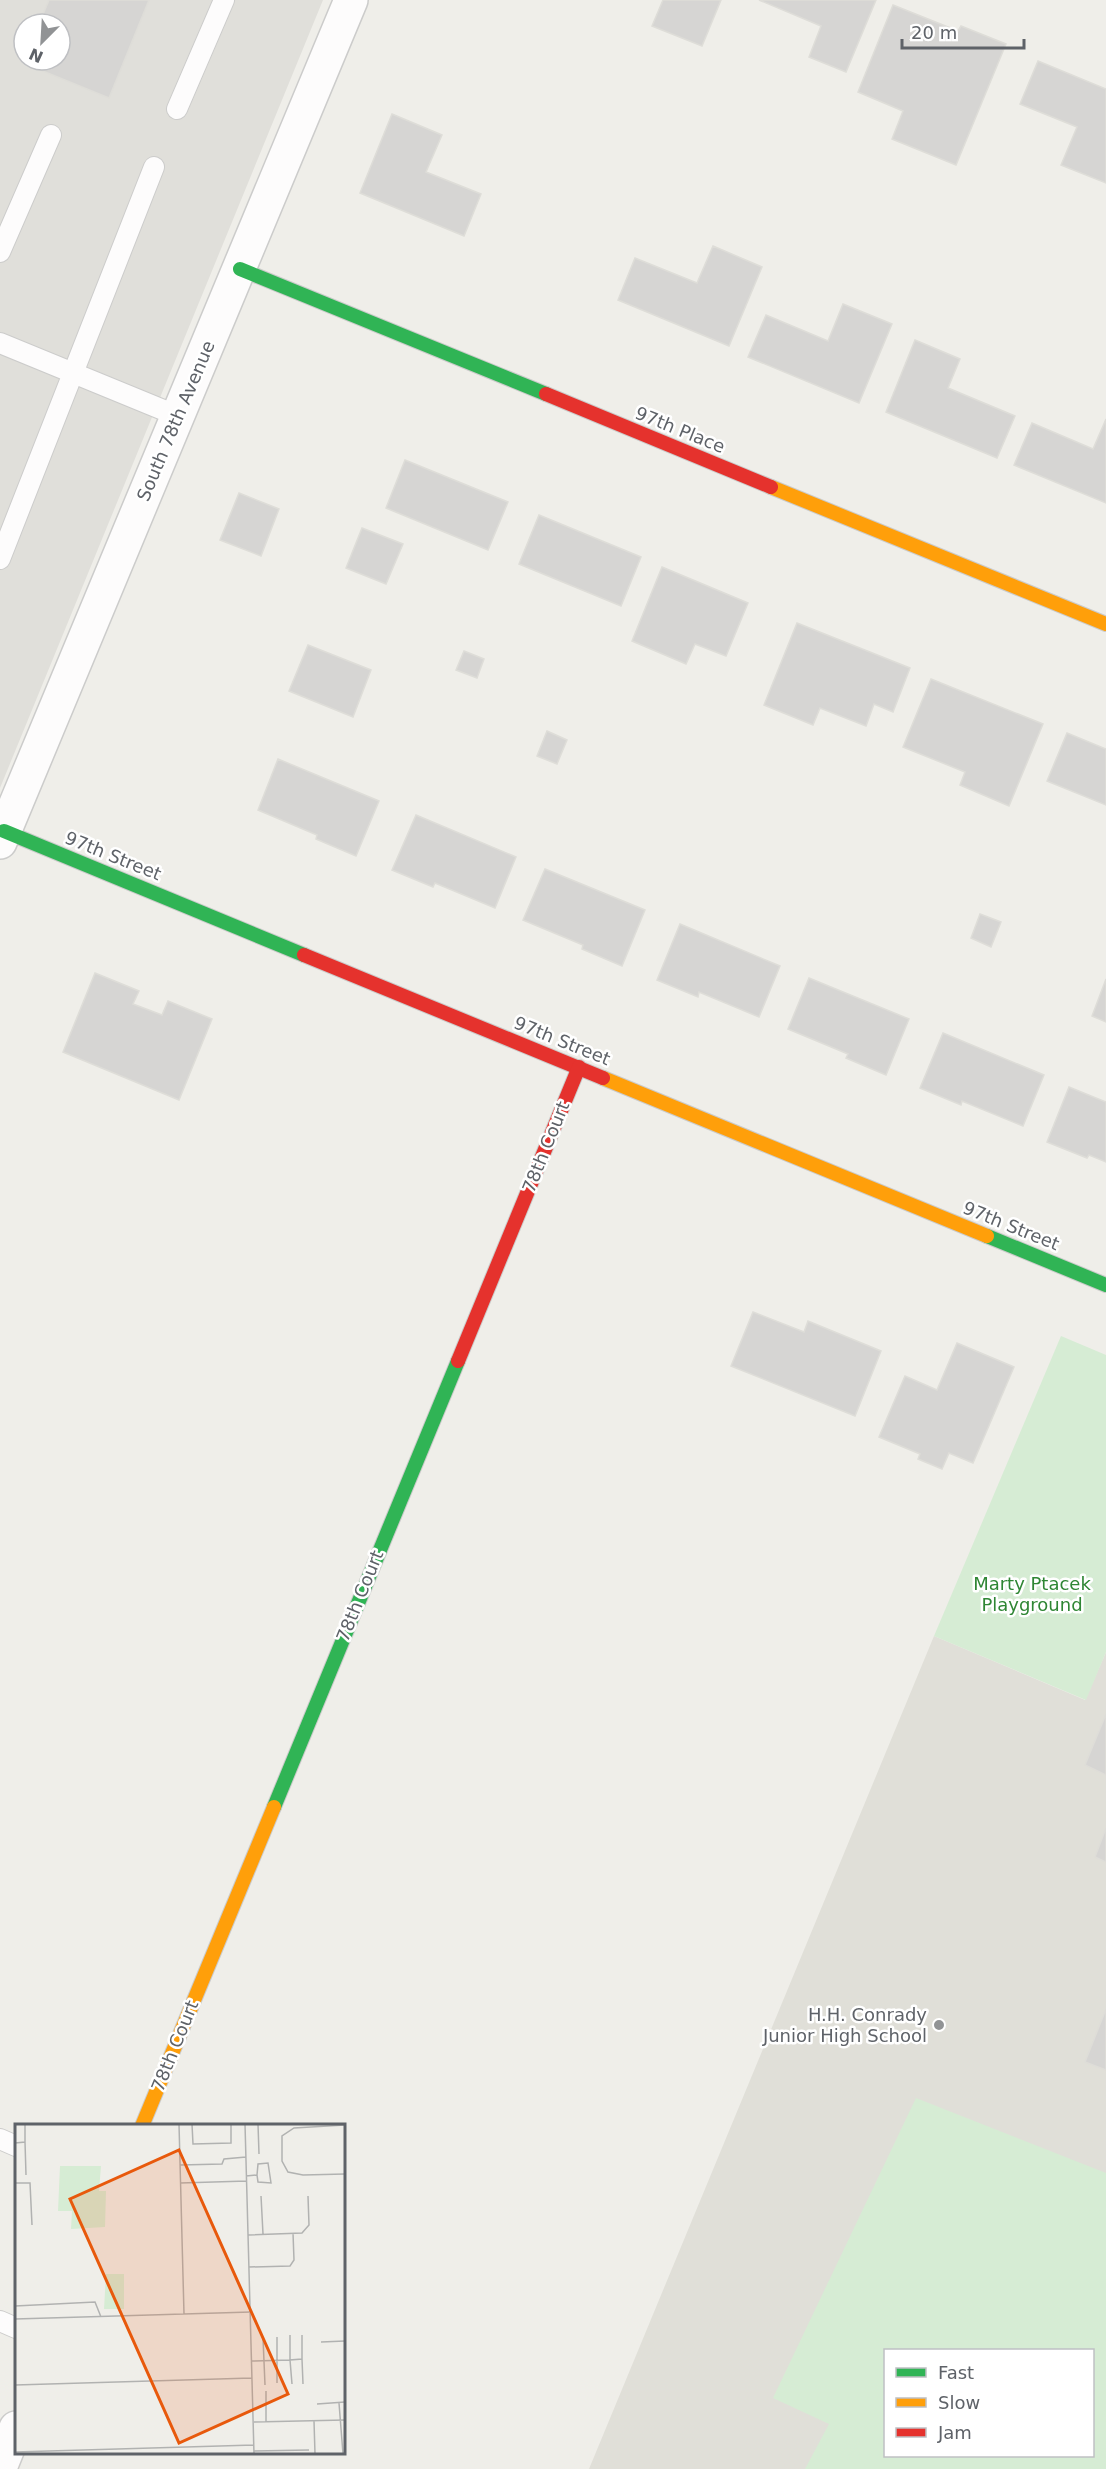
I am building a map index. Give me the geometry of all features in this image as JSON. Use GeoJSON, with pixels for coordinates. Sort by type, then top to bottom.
{"type":"FeatureCollection","features":[{"type":"Feature","properties":{"kind":"street","name":"South 78th Avenue"},"geometry":{"type":"LineString","coordinates":[[2,837],[351,0]]}},
{"type":"Feature","properties":{"kind":"street","name":"97th Place"},"geometry":{"type":"LineString","coordinates":[[240,269],[1106,624]]}},
{"type":"Feature","properties":{"kind":"street","name":"97th Street"},"geometry":{"type":"LineString","coordinates":[[2,837],[579,1067],[1106,1285]]}},
{"type":"Feature","properties":{"kind":"street","name":"78th Court"},"geometry":{"type":"LineString","coordinates":[[143,2124],[579,1067]]}},
{"type":"Feature","properties":{"kind":"street"},"geometry":{"type":"LineString","coordinates":[[0,2468],[15,2430]]}},
{"type":"Feature","properties":{"kind":"lane"},"geometry":{"type":"LineString","coordinates":[[177,109],[224,0]]}},
{"type":"Feature","properties":{"kind":"lane"},"geometry":{"type":"LineString","coordinates":[[0,252],[51,135]]}},
{"type":"Feature","properties":{"kind":"lane"},"geometry":{"type":"LineString","coordinates":[[0,559],[154,167]]}},
{"type":"Feature","properties":{"kind":"lane"},"geometry":{"type":"LineString","coordinates":[[0,343],[178,416]]}},
{"type":"Feature","properties":{"kind":"lane"},"geometry":{"type":"LineString","coordinates":[[0,2139],[15,2146]]}},
{"type":"Feature","properties":{"kind":"lane"},"geometry":{"type":"LineString","coordinates":[[0,2321],[15,2328]]}},
{"type":"Feature","properties":{"kind":"shaded area"},"geometry":{"type":"Polygon","coordinates":[[[0,0],[323,0],[0,788],[0,0]]]}},
{"type":"Feature","properties":{"kind":"shaded area","name":"H.H. Conrady Junior High School"},"geometry":{"type":"Polygon","coordinates":[[[934,1636],[1085,1700],[1106,1652],[1106,2469],[589,2469],[934,1636]]]}},
{"type":"Feature","properties":{"kind":"green space","name":"Marty Ptacek Playground"},"geometry":{"type":"Polygon","coordinates":[[[1061,1336],[1106,1355],[1106,1652],[1086,1700],[934,1636],[1061,1336]]]}},
{"type":"Feature","properties":{"kind":"green space"},"geometry":{"type":"Polygon","coordinates":[[[916,2098],[1106,2173],[1106,2469],[805,2469],[829,2424],[773,2398],[916,2098]]]}},
{"type":"Feature","properties":{"kind":"building"},"geometry":{"type":"Polygon","coordinates":[[[49,0],[149,0],[109,98],[45,72],[72,72],[72,12],[44,12],[49,0]]]}},
{"type":"Feature","properties":{"kind":"building"},"geometry":{"type":"Polygon","coordinates":[[[663,0],[721,0],[702,46],[652,26],[663,0]]]}},
{"type":"Feature","properties":{"kind":"building"},"geometry":{"type":"Polygon","coordinates":[[[759,0],[876,0],[846,72],[809,57],[821,26],[759,0]]]}},
{"type":"Feature","properties":{"kind":"building"},"geometry":{"type":"Polygon","coordinates":[[[893,5],[958,31],[961,26],[1006,44],[956,165],[892,139],[903,111],[858,92],[893,5]]]}},
{"type":"Feature","properties":{"kind":"building"},"geometry":{"type":"Polygon","coordinates":[[[1038,61],[1106,89],[1106,183],[1061,165],[1077,127],[1020,104],[1038,61]]]}},
{"type":"Feature","properties":{"kind":"building"},"geometry":{"type":"Polygon","coordinates":[[[392,114],[442,135],[426,172],[481,194],[464,236],[360,193],[392,114]]]}},
{"type":"Feature","properties":{"kind":"building"},"geometry":{"type":"Polygon","coordinates":[[[713,246],[762,267],[729,346],[618,300],[635,258],[697,283],[713,246]]]}},
{"type":"Feature","properties":{"kind":"building"},"geometry":{"type":"Polygon","coordinates":[[[843,304],[892,324],[859,403],[748,357],[766,315],[828,341],[843,304]]]}},
{"type":"Feature","properties":{"kind":"building"},"geometry":{"type":"Polygon","coordinates":[[[915,340],[960,359],[948,388],[1015,416],[997,458],[886,412],[915,340]]]}},
{"type":"Feature","properties":{"kind":"building"},"geometry":{"type":"Polygon","coordinates":[[[1106,419],[1106,503],[1014,465],[1032,423],[1093,449],[1106,419]]]}},
{"type":"Feature","properties":{"kind":"building"},"geometry":{"type":"Polygon","coordinates":[[[405,460],[508,502],[488,550],[386,508],[405,460]]]}},
{"type":"Feature","properties":{"kind":"building"},"geometry":{"type":"Polygon","coordinates":[[[239,493],[279,509],[261,556],[220,540],[239,493]]]}},
{"type":"Feature","properties":{"kind":"building"},"geometry":{"type":"Polygon","coordinates":[[[539,515],[641,557],[621,606],[519,564],[539,515]]]}},
{"type":"Feature","properties":{"kind":"building"},"geometry":{"type":"Polygon","coordinates":[[[362,528],[403,544],[386,584],[346,568],[362,528]]]}},
{"type":"Feature","properties":{"kind":"building"},"geometry":{"type":"Polygon","coordinates":[[[662,567],[748,603],[726,656],[695,644],[686,664],[632,641],[662,567]]]}},
{"type":"Feature","properties":{"kind":"building"},"geometry":{"type":"Polygon","coordinates":[[[797,623],[910,668],[893,712],[874,704],[866,726],[820,708],[813,725],[764,705],[797,623]]]}},
{"type":"Feature","properties":{"kind":"building"},"geometry":{"type":"Polygon","coordinates":[[[308,645],[371,670],[353,717],[289,691],[308,645]]]}},
{"type":"Feature","properties":{"kind":"building"},"geometry":{"type":"Polygon","coordinates":[[[464,651],[484,659],[477,678],[456,670],[464,651]]]}},
{"type":"Feature","properties":{"kind":"building"},"geometry":{"type":"Polygon","coordinates":[[[931,679],[1043,724],[1009,806],[960,785],[965,772],[903,747],[931,679]]]}},
{"type":"Feature","properties":{"kind":"building"},"geometry":{"type":"Polygon","coordinates":[[[547,731],[567,740],[557,764],[537,756],[547,731]]]}},
{"type":"Feature","properties":{"kind":"building"},"geometry":{"type":"Polygon","coordinates":[[[1067,733],[1106,749],[1106,805],[1047,781],[1067,733]]]}},
{"type":"Feature","properties":{"kind":"building"},"geometry":{"type":"Polygon","coordinates":[[[278,759],[379,801],[356,856],[316,839],[317,835],[258,810],[278,759]]]}},
{"type":"Feature","properties":{"kind":"building"},"geometry":{"type":"Polygon","coordinates":[[[416,815],[516,857],[495,908],[435,883],[433,887],[392,870],[416,815]]]}},
{"type":"Feature","properties":{"kind":"building"},"geometry":{"type":"Polygon","coordinates":[[[545,869],[645,910],[622,966],[582,949],[583,945],[523,920],[545,869]]]}},
{"type":"Feature","properties":{"kind":"building"},"geometry":{"type":"Polygon","coordinates":[[[980,914],[1001,922],[991,947],[971,938],[980,914]]]}},
{"type":"Feature","properties":{"kind":"building"},"geometry":{"type":"Polygon","coordinates":[[[680,924],[780,966],[759,1017],[699,992],[698,997],[657,980],[680,924]]]}},
{"type":"Feature","properties":{"kind":"building"},"geometry":{"type":"Polygon","coordinates":[[[95,973],[139,991],[133,1004],[162,1015],[168,1001],[212,1019],[179,1100],[63,1052],[95,973]]]}},
{"type":"Feature","properties":{"kind":"building"},"geometry":{"type":"Polygon","coordinates":[[[809,978],[909,1019],[886,1075],[846,1058],[848,1054],[788,1029],[809,978]]]}},
{"type":"Feature","properties":{"kind":"building"},"geometry":{"type":"Polygon","coordinates":[[[1106,979],[1106,1022],[1092,1016],[1106,979]]]}},
{"type":"Feature","properties":{"kind":"building"},"geometry":{"type":"Polygon","coordinates":[[[943,1033],[1044,1075],[1023,1126],[962,1101],[961,1105],[920,1088],[943,1033]]]}},
{"type":"Feature","properties":{"kind":"building"},"geometry":{"type":"Polygon","coordinates":[[[1069,1087],[1106,1102],[1106,1162],[1089,1155],[1087,1158],[1047,1142],[1069,1087]]]}},
{"type":"Feature","properties":{"kind":"building"},"geometry":{"type":"Polygon","coordinates":[[[753,1312],[804,1332],[808,1321],[881,1351],[855,1416],[731,1366],[753,1312]]]}},
{"type":"Feature","properties":{"kind":"building"},"geometry":{"type":"Polygon","coordinates":[[[957,1343],[1014,1367],[973,1463],[949,1453],[942,1469],[918,1459],[920,1454],[879,1437],[905,1376],[937,1390],[957,1343]]]}},
{"type":"Feature","properties":{"kind":"building"},"geometry":{"type":"Polygon","coordinates":[[[1106,1714],[1106,1775],[1085,1765],[1106,1714]]]}},
{"type":"Feature","properties":{"kind":"building"},"geometry":{"type":"Polygon","coordinates":[[[1106,1828],[1106,1862],[1095,1857],[1106,1828]]]}},
{"type":"Feature","properties":{"kind":"building"},"geometry":{"type":"Polygon","coordinates":[[[1106,2009],[1106,2070],[1085,2062],[1106,2009]]]}},
{"type":"Feature","properties":{"kind":"traffic: fast"},"geometry":{"type":"LineString","coordinates":[[240,269],[546,394]]}},
{"type":"Feature","properties":{"kind":"traffic: fast"},"geometry":{"type":"LineString","coordinates":[[4,831],[304,955]]}},
{"type":"Feature","properties":{"kind":"traffic: fast"},"geometry":{"type":"LineString","coordinates":[[987,1236],[1106,1285]]}},
{"type":"Feature","properties":{"kind":"traffic: fast"},"geometry":{"type":"LineString","coordinates":[[274,1807],[458,1361]]}},
{"type":"Feature","properties":{"kind":"traffic: slow"},"geometry":{"type":"LineString","coordinates":[[771,487],[1106,624]]}},
{"type":"Feature","properties":{"kind":"traffic: slow"},"geometry":{"type":"LineString","coordinates":[[603,1078],[987,1236]]}},
{"type":"Feature","properties":{"kind":"traffic: slow"},"geometry":{"type":"LineString","coordinates":[[143,2124],[274,1807]]}},
{"type":"Feature","properties":{"kind":"traffic: jam"},"geometry":{"type":"LineString","coordinates":[[546,394],[771,487]]}},
{"type":"Feature","properties":{"kind":"traffic: jam"},"geometry":{"type":"LineString","coordinates":[[304,955],[603,1078]]}},
{"type":"Feature","properties":{"kind":"traffic: jam"},"geometry":{"type":"LineString","coordinates":[[458,1361],[579,1067]]}},
{"type":"Feature","properties":{"kind":"place","name":"H.H. Conrady Junior High School"},"geometry":{"type":"Point","coordinates":[939,2025]}}]}
